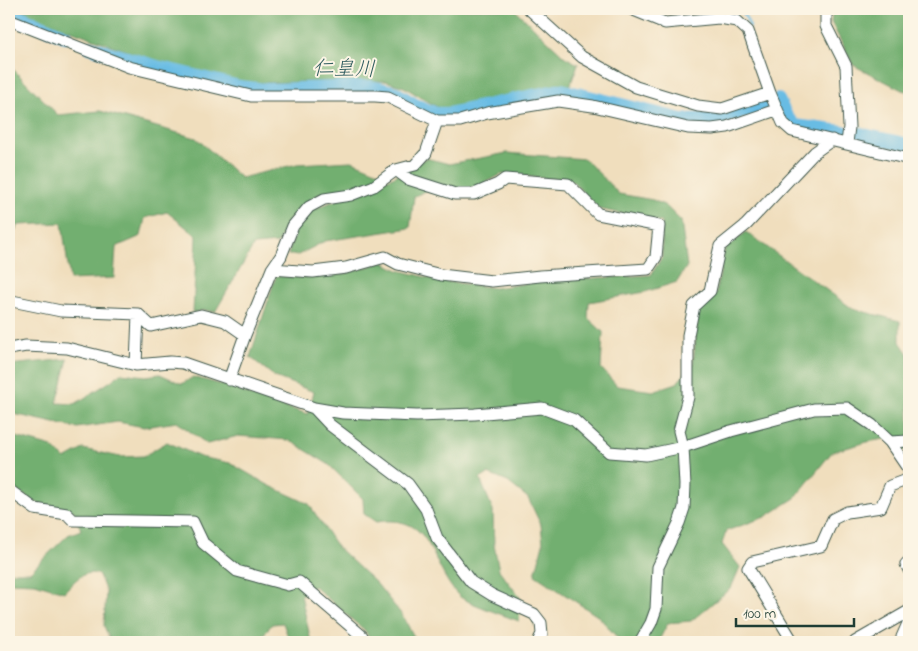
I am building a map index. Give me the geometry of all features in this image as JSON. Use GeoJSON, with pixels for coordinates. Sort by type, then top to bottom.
{"type":"FeatureCollection","features":[{"type":"Feature","properties":{"kind":"street"},"geometry":{"type":"LineString","coordinates":[[529,9],[582,57],[636,87],[698,106],[722,109],[770,93]]}},
{"type":"Feature","properties":{"kind":"street"},"geometry":{"type":"LineString","coordinates":[[631,9],[665,24],[719,18],[737,22],[748,31],[776,110],[783,123],[792,131],[909,160]]}},
{"type":"Feature","properties":{"kind":"street"},"geometry":{"type":"LineString","coordinates":[[826,9],[826,26],[846,66],[849,128],[846,143]]}},
{"type":"Feature","properties":{"kind":"street"},"geometry":{"type":"LineString","coordinates":[[9,20],[129,67],[224,90],[252,96],[388,97],[437,122],[460,121],[487,113],[558,101],[593,106],[688,128],[712,129],[727,127],[776,110]]}},
{"type":"Feature","properties":{"kind":"street"},"geometry":{"type":"LineString","coordinates":[[230,380],[245,335],[272,270],[281,256],[293,226],[308,207],[324,199],[351,195],[374,186],[396,170],[415,165],[426,153],[437,122]]}},
{"type":"Feature","properties":{"kind":"street"},"geometry":{"type":"LineString","coordinates":[[640,642],[651,623],[656,609],[658,567],[684,508],[683,448],[679,431],[688,397],[688,336],[694,306],[710,291],[720,246],[746,224],[816,152],[832,140]]}},
{"type":"Feature","properties":{"kind":"street"},"geometry":{"type":"LineString","coordinates":[[272,270],[313,272],[346,268],[385,257],[398,264],[441,275],[492,281],[648,269],[656,257],[659,226],[598,214],[568,184],[505,179],[474,194],[455,194],[408,179],[396,170]]}},
{"type":"Feature","properties":{"kind":"street"},"geometry":{"type":"LineString","coordinates":[[9,302],[62,311],[138,314],[151,326],[201,315],[225,320],[245,335]]}},
{"type":"Feature","properties":{"kind":"street"},"geometry":{"type":"LineString","coordinates":[[136,365],[138,314]]}},
{"type":"Feature","properties":{"kind":"street"},"geometry":{"type":"LineString","coordinates":[[9,350],[26,346],[67,348],[136,365],[170,362],[183,364],[314,408],[343,413],[417,416],[475,414],[542,408],[574,420],[609,452],[646,455],[683,448],[731,431],[814,409],[847,408],[872,425],[890,442],[909,470]]}},
{"type":"Feature","properties":{"kind":"street"},"geometry":{"type":"LineString","coordinates":[[314,408],[330,425],[408,484],[426,509],[437,538],[471,582],[492,595],[534,614],[538,618],[542,623],[542,634],[538,642]]}},
{"type":"Feature","properties":{"kind":"street"},"geometry":{"type":"LineString","coordinates":[[890,442],[909,441]]}},
{"type":"Feature","properties":{"kind":"street"},"geometry":{"type":"LineString","coordinates":[[793,642],[748,568],[752,562],[821,546],[833,519],[847,512],[880,507],[890,486],[909,479]]}},
{"type":"Feature","properties":{"kind":"street"},"geometry":{"type":"LineString","coordinates":[[9,490],[34,509],[67,514],[73,520],[193,522],[203,544],[237,571],[288,584],[299,582],[362,636],[365,642]]}},
{"type":"Feature","properties":{"kind":"street"},"geometry":{"type":"LineString","coordinates":[[909,561],[906,564],[909,570]]}},
{"type":"Feature","properties":{"kind":"street"},"geometry":{"type":"LineString","coordinates":[[855,642],[909,611]]}},
{"type":"Feature","properties":{"kind":"street"},"geometry":{"type":"LineString","coordinates":[[903,637],[909,622]]}},
{"type":"Feature","properties":{"kind":"green space"},"geometry":{"type":"Polygon","coordinates":[[[21,9],[514,9],[565,57],[578,64],[570,86],[442,110],[404,87],[386,81],[241,83],[154,61],[40,19],[21,9]]]}},
{"type":"Feature","properties":{"kind":"green space"},"geometry":{"type":"Polygon","coordinates":[[[833,9],[909,9],[909,92],[853,65],[831,22],[833,9]]]}},
{"type":"Feature","properties":{"kind":"green space"},"geometry":{"type":"Polygon","coordinates":[[[9,69],[14,70],[58,115],[100,111],[196,138],[241,178],[297,164],[352,161],[381,173],[373,181],[350,192],[319,194],[288,221],[278,243],[254,245],[215,312],[205,310],[193,313],[197,236],[167,212],[145,218],[141,236],[116,247],[114,278],[70,280],[62,223],[19,225],[9,238],[9,69]]]}},
{"type":"Feature","properties":{"kind":"green space"},"geometry":{"type":"Polygon","coordinates":[[[507,153],[585,159],[619,194],[653,200],[666,206],[681,221],[687,266],[677,282],[645,292],[589,302],[588,318],[603,332],[601,368],[617,386],[653,391],[677,383],[693,364],[699,308],[716,293],[725,249],[746,232],[853,309],[900,321],[900,342],[909,355],[909,456],[895,437],[867,442],[832,452],[795,498],[765,517],[726,531],[722,544],[740,567],[731,588],[691,621],[668,623],[658,642],[621,642],[599,617],[535,575],[543,544],[541,525],[528,498],[508,482],[488,474],[480,479],[493,510],[494,545],[499,570],[521,599],[519,621],[459,596],[449,583],[428,543],[420,533],[410,525],[395,521],[376,522],[364,514],[363,499],[328,464],[289,440],[238,436],[207,444],[177,422],[144,427],[118,422],[77,428],[9,413],[9,365],[68,359],[57,403],[75,404],[121,373],[146,376],[160,374],[182,384],[193,377],[230,387],[262,400],[308,414],[314,392],[275,377],[250,357],[276,276],[314,278],[344,274],[383,262],[398,270],[441,281],[495,288],[543,281],[651,275],[662,257],[662,222],[599,209],[572,181],[502,174],[479,186],[461,190],[426,190],[414,197],[410,228],[325,241],[298,255],[288,255],[296,229],[312,210],[395,176],[426,158],[449,164],[507,153]]]}},
{"type":"Feature","properties":{"kind":"green space"},"geometry":{"type":"Polygon","coordinates":[[[9,435],[52,447],[65,459],[83,449],[120,457],[144,456],[167,442],[200,457],[230,463],[268,485],[309,504],[337,547],[377,584],[402,615],[417,642],[371,642],[366,632],[314,586],[301,595],[311,642],[290,642],[283,623],[272,624],[258,642],[111,642],[104,626],[106,592],[99,575],[89,573],[84,575],[64,592],[35,583],[9,582],[9,572],[30,572],[68,535],[81,530],[74,511],[37,503],[9,486],[9,435]]]}},
{"type":"Feature","properties":{"kind":"waterway"},"geometry":{"type":"LineString","coordinates":[[739,9],[750,27]]}},
{"type":"Feature","properties":{"kind":"waterway","name":"仁皇川"},"geometry":{"type":"LineString","coordinates":[[9,12],[65,36]]}},
{"type":"Feature","properties":{"kind":"waterway","name":"仁皇川"},"geometry":{"type":"LineString","coordinates":[[90,47],[157,67],[239,87],[266,90],[371,87],[394,92],[415,105],[436,114],[448,114],[561,90],[682,120],[719,119],[767,104]]}},
{"type":"Feature","properties":{"kind":"waterway","name":"仁皇川"},"geometry":{"type":"LineString","coordinates":[[778,100],[787,118],[795,126],[843,132]]}},
{"type":"Feature","properties":{"kind":"waterway","name":"仁皇川"},"geometry":{"type":"LineString","coordinates":[[855,133],[909,145]]}}]}
